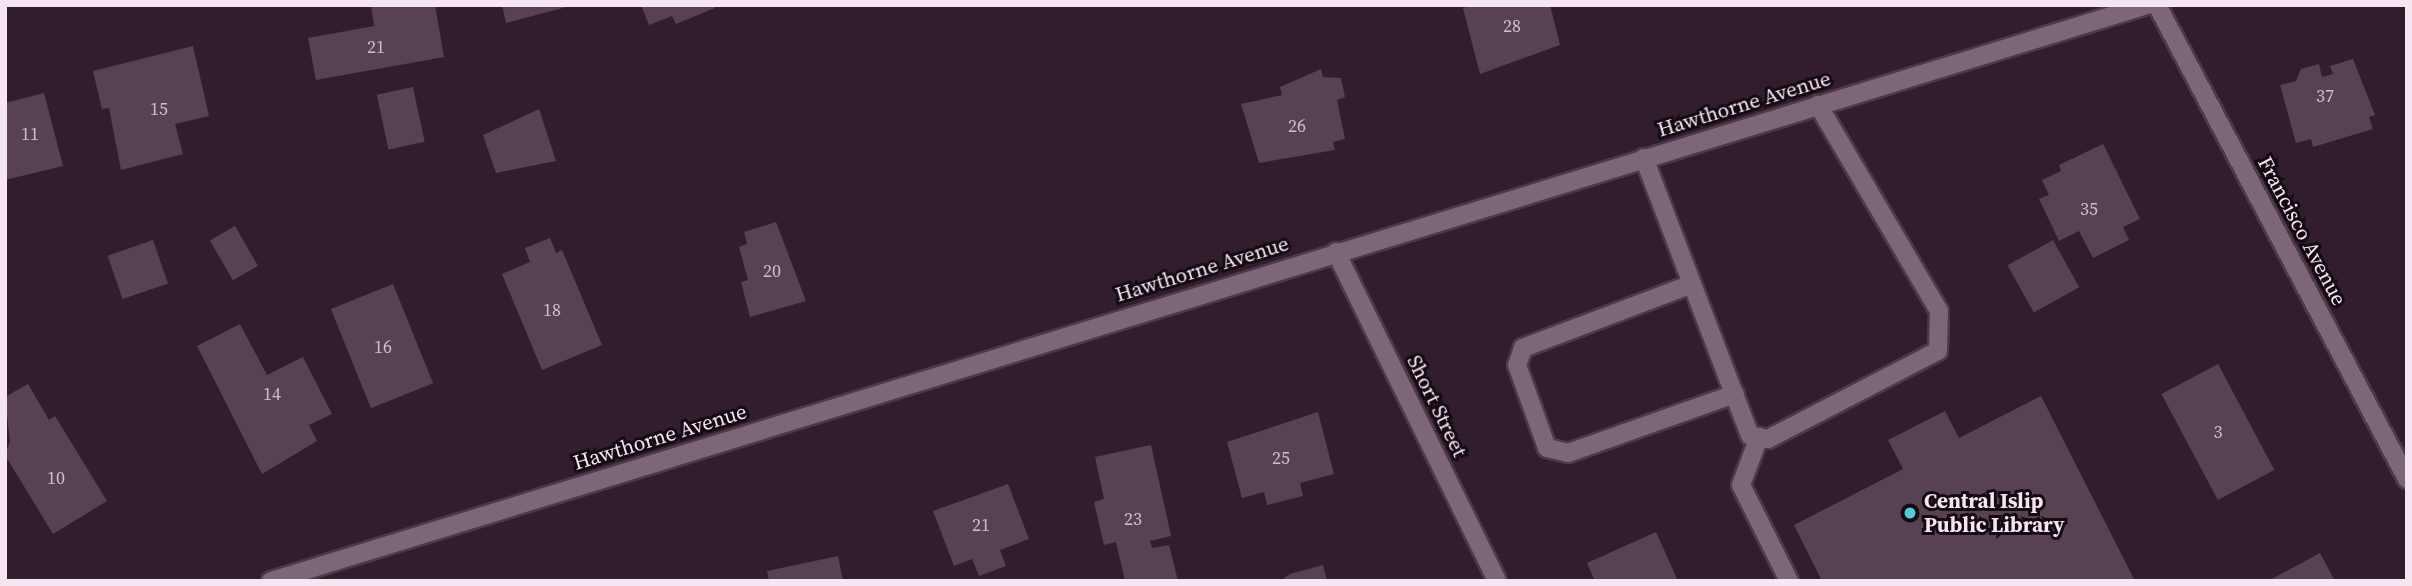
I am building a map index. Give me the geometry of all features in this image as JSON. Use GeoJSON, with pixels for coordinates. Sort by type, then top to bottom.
{"type":"FeatureCollection","features":[{"type":"Feature","properties":{"kind":"street","name":"Hawthorne Avenue"},"geometry":{"type":"LineString","coordinates":[[271,581],[2147,5]]}},
{"type":"Feature","properties":{"kind":"street","name":"Francisco Avenue"},"geometry":{"type":"LineString","coordinates":[[2157,5],[2407,479]]}},
{"type":"Feature","properties":{"kind":"street"},"geometry":{"type":"LineString","coordinates":[[1644,158],[1750,435],[1768,439],[1938,351],[1939,311],[1818,105]]}},
{"type":"Feature","properties":{"kind":"street","name":"Short Street"},"geometry":{"type":"LineString","coordinates":[[1336,252],[1497,581]]}},
{"type":"Feature","properties":{"kind":"street"},"geometry":{"type":"LineString","coordinates":[[1692,284],[1523,348],[1517,365],[1547,448],[1568,453],[1735,394]]}},
{"type":"Feature","properties":{"kind":"street"},"geometry":{"type":"LineString","coordinates":[[1759,437],[1741,485],[1788,581]]}},
{"type":"Feature","properties":{"kind":"building"},"geometry":{"type":"Polygon","coordinates":[[[371,5],[435,5],[444,57],[316,80],[308,38],[374,26],[371,5]]]}},
{"type":"Feature","properties":{"kind":"building"},"geometry":{"type":"Polygon","coordinates":[[[502,5],[570,5],[570,6],[506,23],[502,5]]]}},
{"type":"Feature","properties":{"kind":"building"},"geometry":{"type":"Polygon","coordinates":[[[641,5],[714,5],[715,8],[676,24],[672,16],[649,25],[641,5]]]}},
{"type":"Feature","properties":{"kind":"building"},"geometry":{"type":"Polygon","coordinates":[[[1474,5],[1550,5],[1560,45],[1480,74],[1463,8],[1474,5]]]}},
{"type":"Feature","properties":{"kind":"building"},"geometry":{"type":"Polygon","coordinates":[[[193,46],[209,116],[175,124],[183,154],[121,170],[109,108],[102,109],[93,71],[193,46]]]}},
{"type":"Feature","properties":{"kind":"building"},"geometry":{"type":"Polygon","coordinates":[[[2353,59],[2375,115],[2369,117],[2373,129],[2313,147],[2311,139],[2296,143],[2280,85],[2296,81],[2301,69],[2319,64],[2322,77],[2333,74],[2330,66],[2353,59]]]}},
{"type":"Feature","properties":{"kind":"building"},"geometry":{"type":"Polygon","coordinates":[[[1321,69],[1323,77],[1341,78],[1345,97],[1337,100],[1345,139],[1333,142],[1335,150],[1259,163],[1241,104],[1282,95],[1280,87],[1321,69]]]}},
{"type":"Feature","properties":{"kind":"building"},"geometry":{"type":"Polygon","coordinates":[[[413,87],[425,142],[388,149],[377,95],[413,87]]]}},
{"type":"Feature","properties":{"kind":"building"},"geometry":{"type":"Polygon","coordinates":[[[44,93],[63,166],[5,180],[5,103],[44,93]]]}},
{"type":"Feature","properties":{"kind":"building"},"geometry":{"type":"Polygon","coordinates":[[[539,109],[556,161],[496,173],[483,135],[539,109]]]}},
{"type":"Feature","properties":{"kind":"building"},"geometry":{"type":"Polygon","coordinates":[[[2103,144],[2140,219],[2123,227],[2129,240],[2093,258],[2079,231],[2059,241],[2039,199],[2049,195],[2042,180],[2061,171],[2059,165],[2103,144]]]}},
{"type":"Feature","properties":{"kind":"building"},"geometry":{"type":"Polygon","coordinates":[[[776,222],[806,301],[750,317],[741,282],[748,280],[739,247],[747,244],[744,232],[776,222]]]}},
{"type":"Feature","properties":{"kind":"building"},"geometry":{"type":"Polygon","coordinates":[[[235,226],[258,266],[233,280],[210,240],[235,226]]]}},
{"type":"Feature","properties":{"kind":"building"},"geometry":{"type":"Polygon","coordinates":[[[550,238],[556,253],[562,250],[602,345],[542,370],[502,274],[530,262],[525,248],[550,238]]]}},
{"type":"Feature","properties":{"kind":"building"},"geometry":{"type":"Polygon","coordinates":[[[153,240],[168,283],[123,299],[108,256],[153,240]]]}},
{"type":"Feature","properties":{"kind":"building"},"geometry":{"type":"Polygon","coordinates":[[[2053,240],[2079,287],[2034,312],[2008,265],[2053,240]]]}},
{"type":"Feature","properties":{"kind":"building"},"geometry":{"type":"Polygon","coordinates":[[[393,284],[433,383],[371,408],[331,309],[393,284]]]}},
{"type":"Feature","properties":{"kind":"building"},"geometry":{"type":"Polygon","coordinates":[[[240,324],[267,375],[303,357],[332,414],[309,425],[317,441],[262,474],[197,346],[240,324]]]}},
{"type":"Feature","properties":{"kind":"building"},"geometry":{"type":"Polygon","coordinates":[[[2218,364],[2274,470],[2218,500],[2161,394],[2218,364]]]}},
{"type":"Feature","properties":{"kind":"building"},"geometry":{"type":"Polygon","coordinates":[[[28,384],[49,420],[55,416],[107,501],[53,534],[5,455],[10,442],[5,397],[28,384]]]}},
{"type":"Feature","properties":{"kind":"building"},"geometry":{"type":"Polygon","coordinates":[[[2041,396],[2135,581],[1822,581],[1794,525],[1903,469],[1888,440],[1945,411],[1959,438],[2041,396]]]}},
{"type":"Feature","properties":{"kind":"building"},"geometry":{"type":"Polygon","coordinates":[[[1318,412],[1334,474],[1300,483],[1303,496],[1267,505],[1264,492],[1242,498],[1227,442],[1318,412]]]}},
{"type":"Feature","properties":{"kind":"building"},"geometry":{"type":"Polygon","coordinates":[[[1151,445],[1171,536],[1150,541],[1152,548],[1169,545],[1178,581],[1125,581],[1116,542],[1104,545],[1094,502],[1104,499],[1095,457],[1151,445]]]}},
{"type":"Feature","properties":{"kind":"building"},"geometry":{"type":"Polygon","coordinates":[[[1008,484],[1029,539],[1000,550],[1006,566],[979,576],[972,559],[954,566],[933,511],[1008,484]]]}},
{"type":"Feature","properties":{"kind":"building"},"geometry":{"type":"Polygon","coordinates":[[[1656,532],[1678,581],[1595,581],[1587,563],[1656,532]]]}},
{"type":"Feature","properties":{"kind":"building"},"geometry":{"type":"Polygon","coordinates":[[[2320,553],[2335,581],[2268,581],[2320,553]]]}},
{"type":"Feature","properties":{"kind":"building"},"geometry":{"type":"Polygon","coordinates":[[[838,556],[843,581],[769,581],[767,571],[838,556]]]}},
{"type":"Feature","properties":{"kind":"building"},"geometry":{"type":"Polygon","coordinates":[[[1323,565],[1327,581],[1280,581],[1290,574],[1323,565]]]}},
{"type":"Feature","properties":{"kind":"place","name":"Central Islip Public Library"},"geometry":{"type":"Point","coordinates":[1910,513]}}]}
